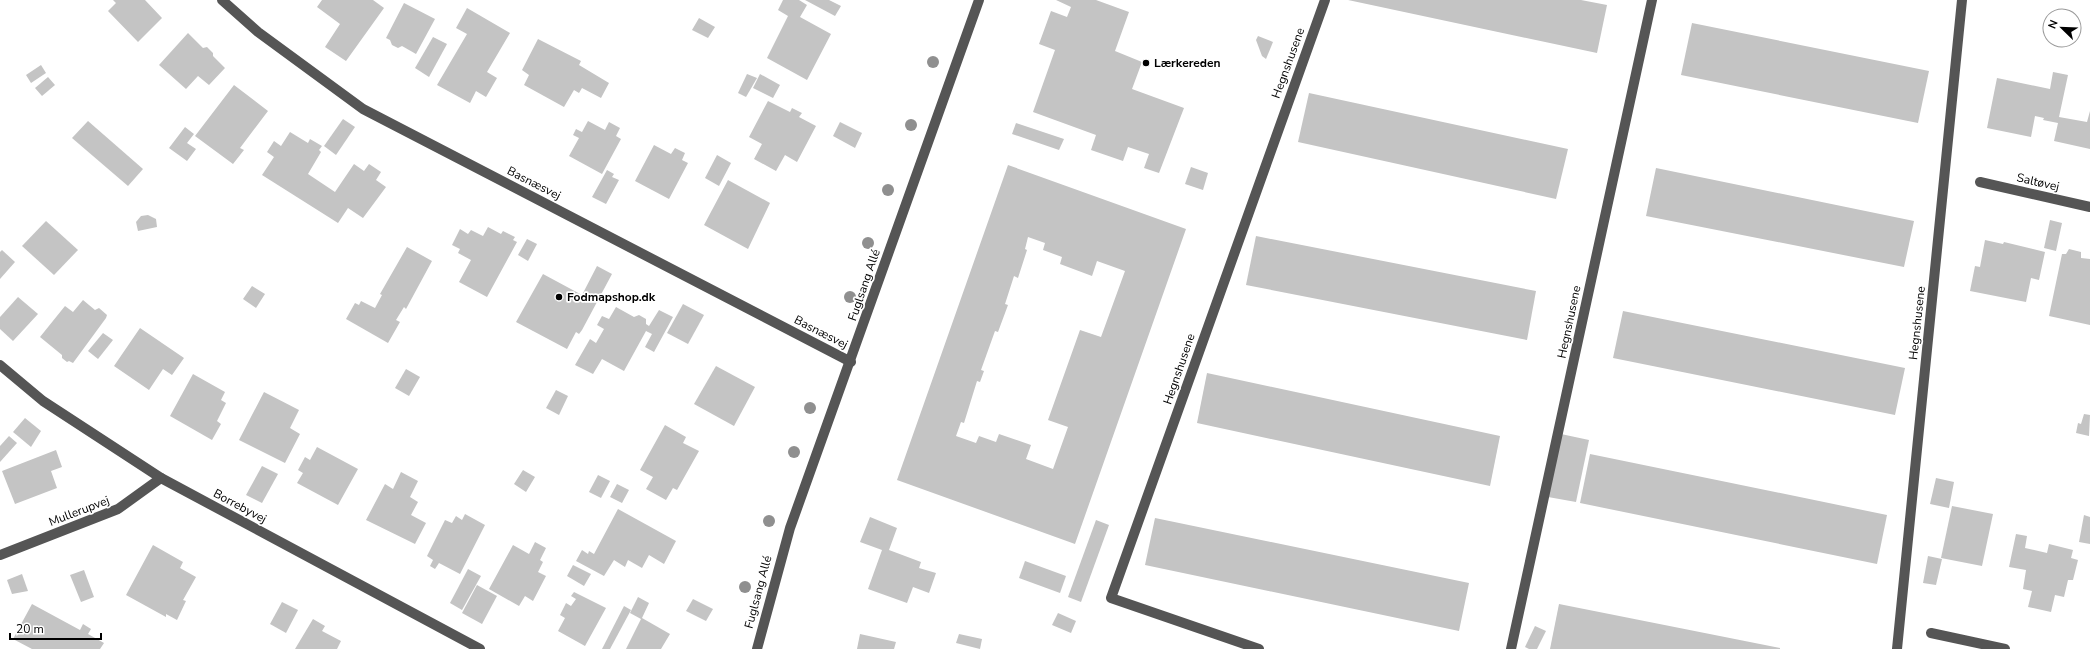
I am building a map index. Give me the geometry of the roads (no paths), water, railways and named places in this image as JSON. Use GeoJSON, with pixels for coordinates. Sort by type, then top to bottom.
{"type":"FeatureCollection","features":[{"type":"Feature","properties":{"kind":"street","name":"Basnæsvej"},"geometry":{"type":"LineString","coordinates":[[222,0],[258,32],[363,109],[851,362]]}},
{"type":"Feature","properties":{"kind":"street","name":"Fuglsang Allé"},"geometry":{"type":"LineString","coordinates":[[757,649],[790,528],[851,362],[979,0]]}},
{"type":"Feature","properties":{"kind":"street","name":"Hegnshusene"},"geometry":{"type":"LineString","coordinates":[[1259,649],[1111,598],[1324,0]]}},
{"type":"Feature","properties":{"kind":"street","name":"Hegnshusene"},"geometry":{"type":"LineString","coordinates":[[1511,649],[1652,0]]}},
{"type":"Feature","properties":{"kind":"street","name":"Hegnshusene"},"geometry":{"type":"LineString","coordinates":[[1897,649],[1962,0]]}},
{"type":"Feature","properties":{"kind":"street","name":"Saltøvej"},"geometry":{"type":"LineString","coordinates":[[1980,182],[2090,207]]}},
{"type":"Feature","properties":{"kind":"street","name":"Borrebyvej"},"geometry":{"type":"LineString","coordinates":[[0,365],[43,401],[161,478],[480,649]]}},
{"type":"Feature","properties":{"kind":"street","name":"Mullerupvej"},"geometry":{"type":"LineString","coordinates":[[0,555],[118,509],[161,478]]}},
{"type":"Feature","properties":{"kind":"street"},"geometry":{"type":"LineString","coordinates":[[1931,632],[2005,649]]}},
{"type":"Feature","properties":{"kind":"place","name":"Lærkereden"},"geometry":{"type":"Point","coordinates":[1146,63]}},
{"type":"Feature","properties":{"kind":"place","name":"Fodmapshop.dk"},"geometry":{"type":"Point","coordinates":[559,297]}}]}
